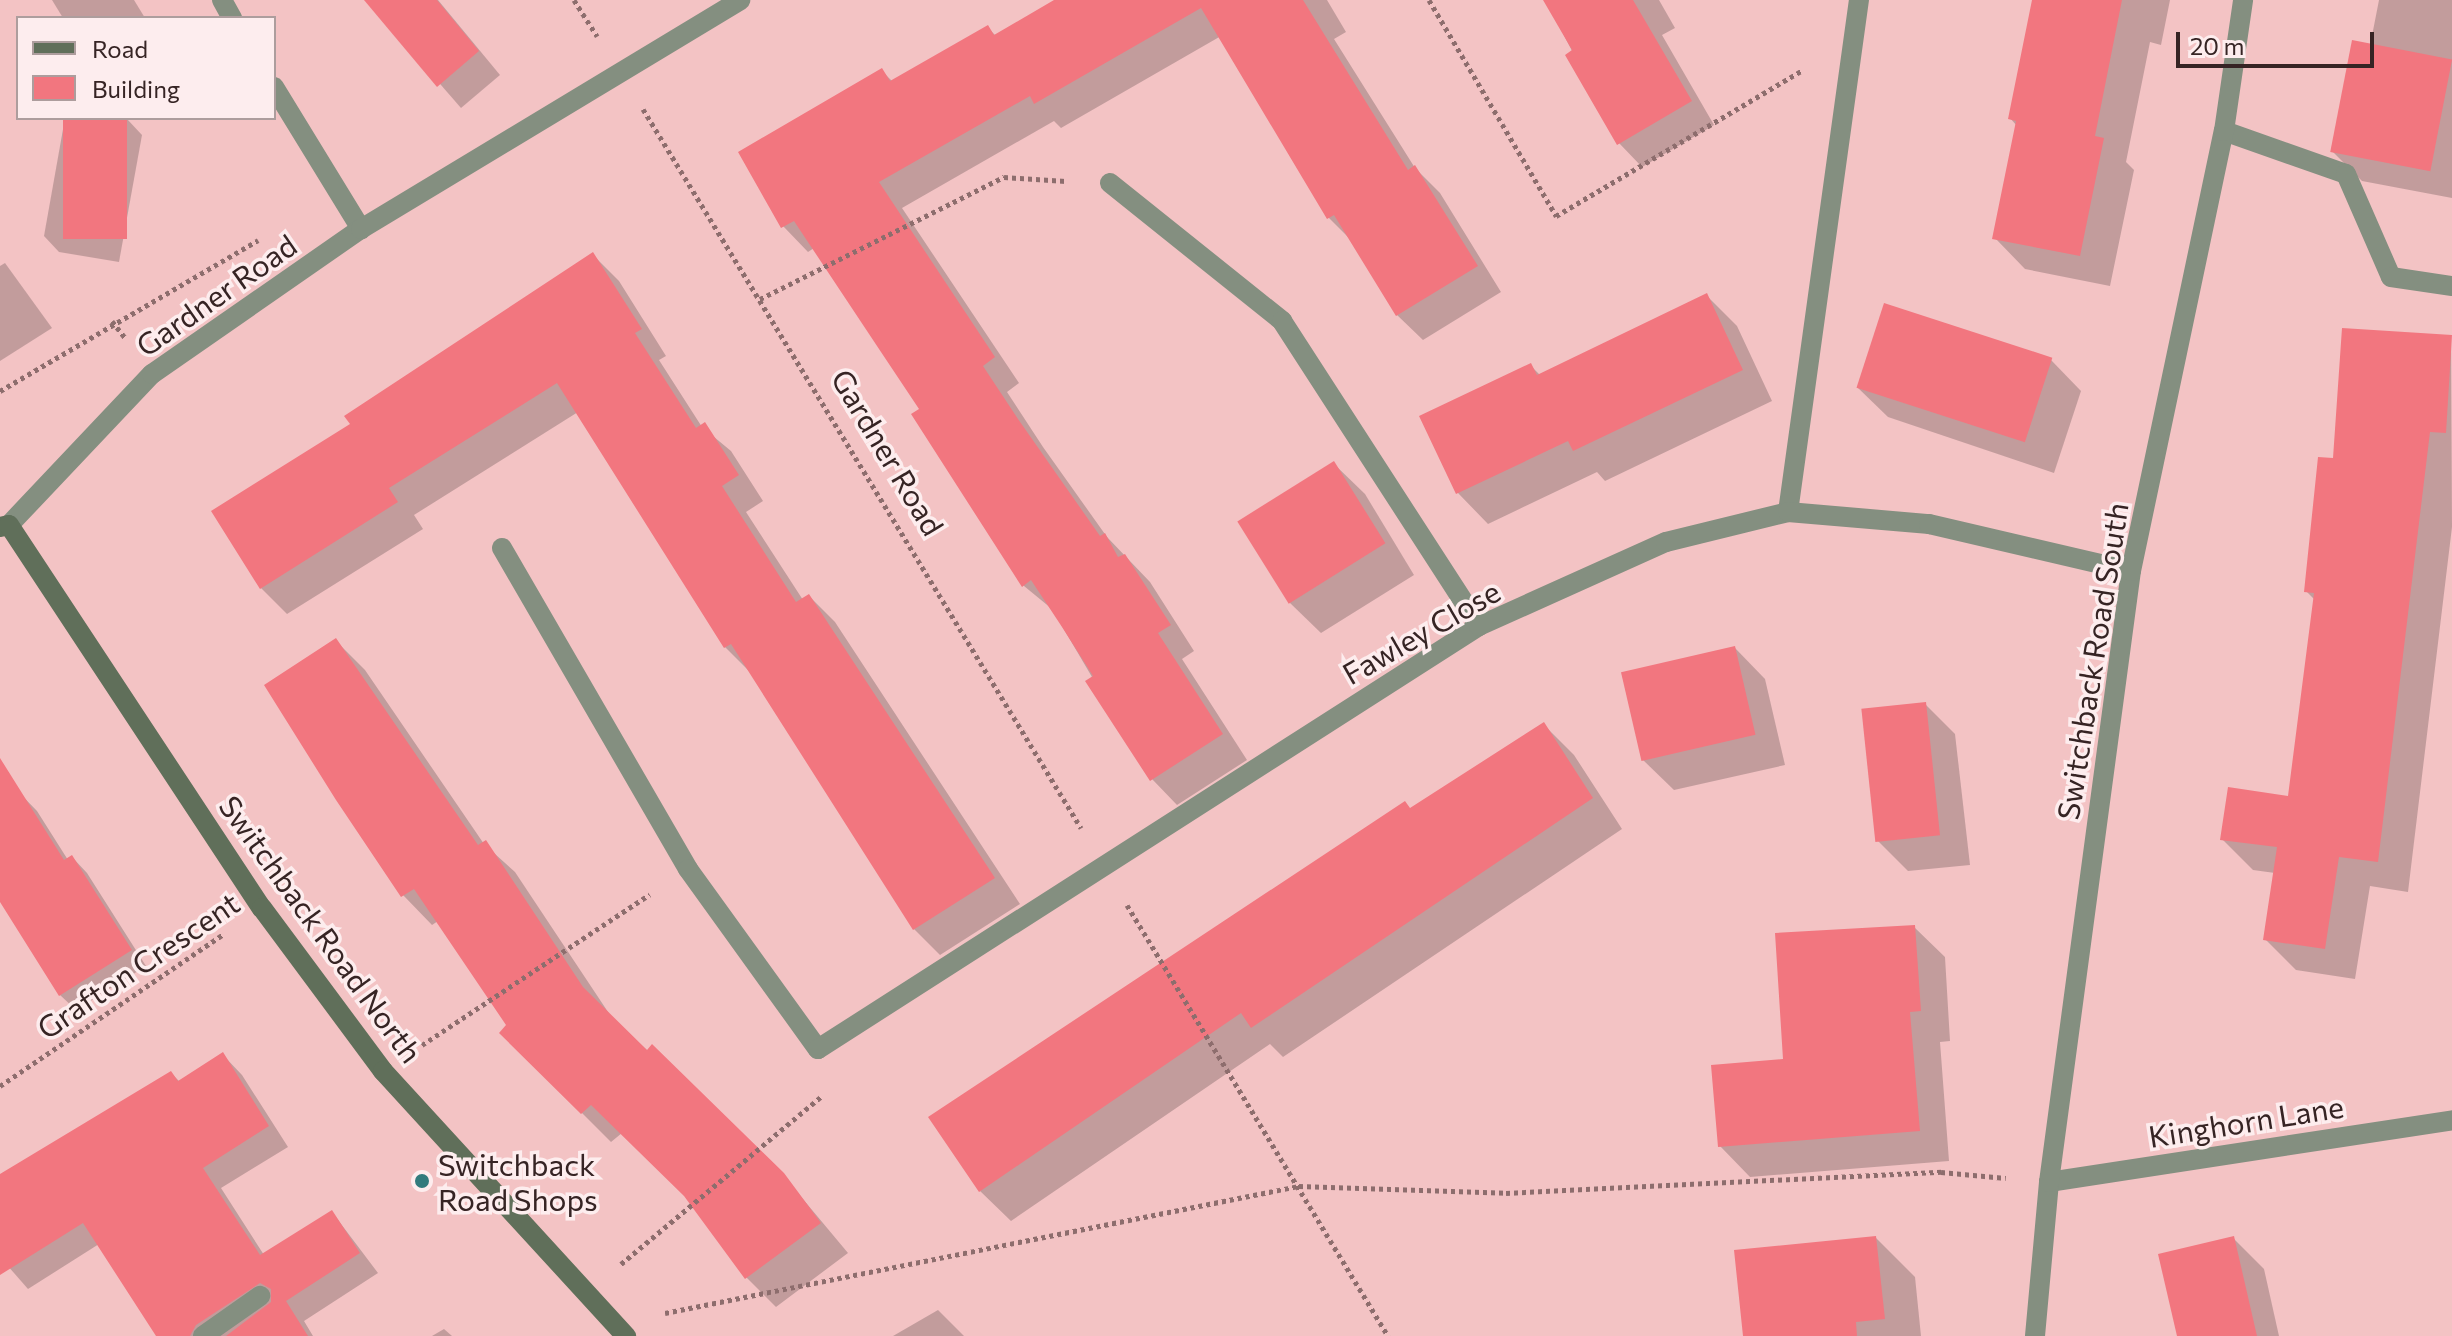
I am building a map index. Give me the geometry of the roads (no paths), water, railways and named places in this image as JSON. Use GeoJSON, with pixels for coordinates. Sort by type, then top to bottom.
{"type":"FeatureCollection","features":[{"type":"Feature","properties":{"kind":"main road","name":"Switchback Road North"},"geometry":{"type":"LineString","coordinates":[[4,526],[262,908],[383,1071],[619,1330]]}},
{"type":"Feature","properties":{"kind":"street","name":"Gardner Road"},"geometry":{"type":"LineString","coordinates":[[4,526],[152,374],[361,229],[740,0]]}},
{"type":"Feature","properties":{"kind":"street"},"geometry":{"type":"LineString","coordinates":[[1788,512],[1859,0]]}},
{"type":"Feature","properties":{"kind":"street","name":"Switchback Road South"},"geometry":{"type":"LineString","coordinates":[[2035,1336],[2049,1182],[2131,571],[2224,131],[2243,0]]}},
{"type":"Feature","properties":{"kind":"street"},"geometry":{"type":"LineString","coordinates":[[276,90],[361,229]]}},
{"type":"Feature","properties":{"kind":"street"},"geometry":{"type":"LineString","coordinates":[[2224,131],[2346,174],[2391,277],[2452,286]]}},
{"type":"Feature","properties":{"kind":"street"},"geometry":{"type":"LineString","coordinates":[[1110,183],[1282,321],[1479,626]]}},
{"type":"Feature","properties":{"kind":"street","name":"Fawley Close"},"geometry":{"type":"LineString","coordinates":[[502,548],[688,869],[818,1049],[1479,626],[1666,542],[1788,512],[1929,524],[2131,571]]}},
{"type":"Feature","properties":{"kind":"street","name":"Kinghorn Lane"},"geometry":{"type":"LineString","coordinates":[[2049,1182],[2452,1120]]}},
{"type":"Feature","properties":{"kind":"street"},"geometry":{"type":"LineString","coordinates":[[203,1336],[260,1296]]}},
{"type":"Feature","properties":{"kind":"place","name":"Switchback Road Shops"},"geometry":{"type":"Point","coordinates":[422,1181]}}]}
